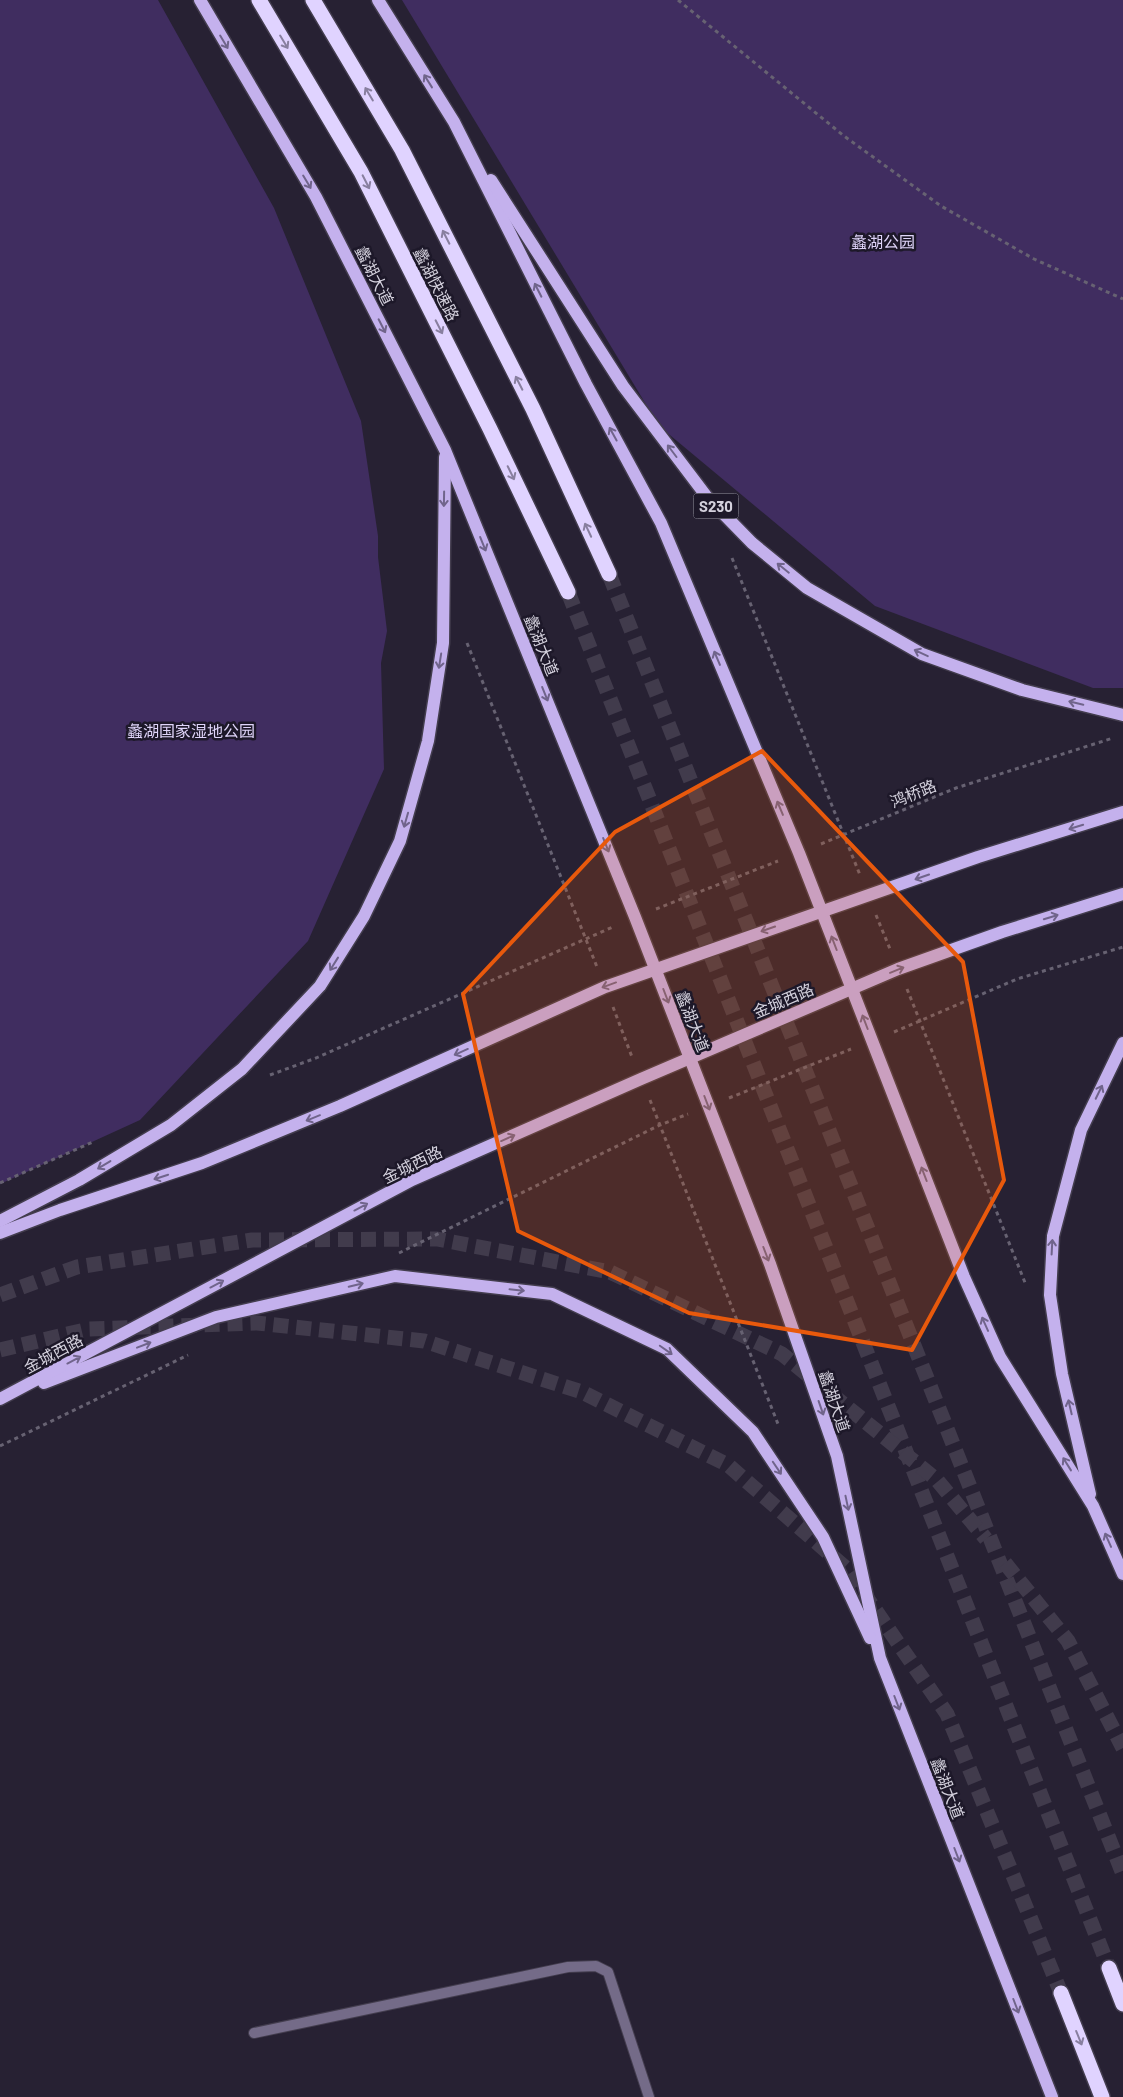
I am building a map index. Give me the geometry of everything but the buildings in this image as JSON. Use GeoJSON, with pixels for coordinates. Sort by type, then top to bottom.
{"type":"FeatureCollection","features":[{"type":"Feature","properties":{"kind":"highway","name":"蠡湖快速路"},"geometry":{"type":"LineString","coordinates":[[259,0],[361,172],[490,429],[568,592]]}},
{"type":"Feature","properties":{"kind":"highway","name":"蠡湖快速路"},"geometry":{"type":"LineString","coordinates":[[313,0],[402,150],[532,409],[609,574]]}},
{"type":"Feature","properties":{"kind":"highway"},"geometry":{"type":"LineString","coordinates":[[1109,1968],[1123,2004]]}},
{"type":"Feature","properties":{"kind":"highway"},"geometry":{"type":"LineString","coordinates":[[1061,1993],[1102,2097]]}},
{"type":"Feature","properties":{"kind":"main road","name":"蠡湖大道"},"geometry":{"type":"LineString","coordinates":[[200,0],[316,197],[445,450],[635,918],[770,1264],[837,1456],[880,1658],[1052,2097]]}},
{"type":"Feature","properties":{"kind":"main road"},"geometry":{"type":"LineString","coordinates":[[378,0],[454,122],[586,384],[661,523],[799,853],[964,1277],[1000,1357],[1093,1506],[1123,1574]]}},
{"type":"Feature","properties":{"kind":"main road","name":"S230"},"geometry":{"type":"LineString","coordinates":[[454,122],[623,386],[708,497],[752,544],[807,588],[922,654],[1022,690],[1123,714]]}},
{"type":"Feature","properties":{"kind":"main road"},"geometry":{"type":"LineString","coordinates":[[0,1221],[79,1180],[171,1125],[242,1069],[320,986],[364,916],[400,841],[428,741],[442,643],[445,450]]}},
{"type":"Feature","properties":{"kind":"main road"},"geometry":{"type":"LineString","coordinates":[[0,1232],[202,1163],[349,1102],[604,987],[978,857],[1123,812]]}},
{"type":"Feature","properties":{"kind":"main road","name":"金城西路"},"geometry":{"type":"LineString","coordinates":[[0,1400],[412,1180],[898,969],[1002,932],[1123,894]]}},
{"type":"Feature","properties":{"kind":"main road"},"geometry":{"type":"LineString","coordinates":[[1093,1506],[1062,1374],[1050,1296],[1053,1236],[1081,1130],[1123,1043]]}},
{"type":"Feature","properties":{"kind":"main road"},"geometry":{"type":"LineString","coordinates":[[0,1400],[216,1317],[395,1276],[552,1294],[667,1349],[753,1432],[823,1537],[880,1658]]}},
{"type":"Feature","properties":{"kind":"street"},"geometry":{"type":"LineString","coordinates":[[254,2033],[568,1967],[596,1966],[608,1972],[649,2097]]}},
{"type":"Feature","properties":{"kind":"path"},"geometry":{"type":"LineString","coordinates":[[678,0],[844,136],[940,206],[1034,259],[1123,299]]}},
{"type":"Feature","properties":{"kind":"path"},"geometry":{"type":"LineString","coordinates":[[730,552],[1027,1289]]}},
{"type":"Feature","properties":{"kind":"path","name":"鸿桥路"},"geometry":{"type":"LineString","coordinates":[[635,918],[956,788],[1116,738]]}},
{"type":"Feature","properties":{"kind":"path"},"geometry":{"type":"LineString","coordinates":[[264,1077],[316,1058],[635,918]]}},
{"type":"Feature","properties":{"kind":"path"},"geometry":{"type":"LineString","coordinates":[[395,1254],[660,1125],[919,1022],[1017,979],[1123,947]]}},
{"type":"Feature","properties":{"kind":"path"},"geometry":{"type":"LineString","coordinates":[[0,1446],[195,1352]]}},
{"type":"Feature","properties":{"kind":"highlighted area"},"geometry":{"type":"Polygon","coordinates":[[[762,751],[963,962],[1004,1180],[912,1350],[689,1313],[518,1231],[463,994],[615,832],[762,751]]]}},
{"type":"Feature","properties":{"kind":"green space","name":"蠡湖国家湿地公园"},"geometry":{"type":"Polygon","coordinates":[[[0,0],[158,0],[274,208],[361,421],[378,536],[378,557],[387,631],[381,663],[384,769],[308,941],[140,1120],[0,1184],[0,0]]]}},
{"type":"Feature","properties":{"kind":"green space","name":"蠡湖公园"},"geometry":{"type":"Polygon","coordinates":[[[402,0],[1123,0],[1123,688],[1093,688],[875,606],[659,426],[402,0]]]}},
{"type":"Feature","properties":{"kind":"tunnel"},"geometry":{"type":"LineString","coordinates":[[609,574],[1123,1874]]}},
{"type":"Feature","properties":{"kind":"tunnel"},"geometry":{"type":"LineString","coordinates":[[568,592],[1109,1968]]}},
{"type":"Feature","properties":{"kind":"tunnel"},"geometry":{"type":"LineString","coordinates":[[0,1295],[77,1267],[252,1240],[437,1239],[610,1272],[782,1354],[937,1480],[986,1539]]}},
{"type":"Feature","properties":{"kind":"tunnel"},"geometry":{"type":"LineString","coordinates":[[0,1350],[89,1329],[257,1323],[424,1341],[582,1392],[728,1465],[847,1569],[947,1714],[1061,1993]]}},
{"type":"Feature","properties":{"kind":"tunnel"},"geometry":{"type":"LineString","coordinates":[[1005,1563],[1068,1641],[1123,1748]]}}]}
